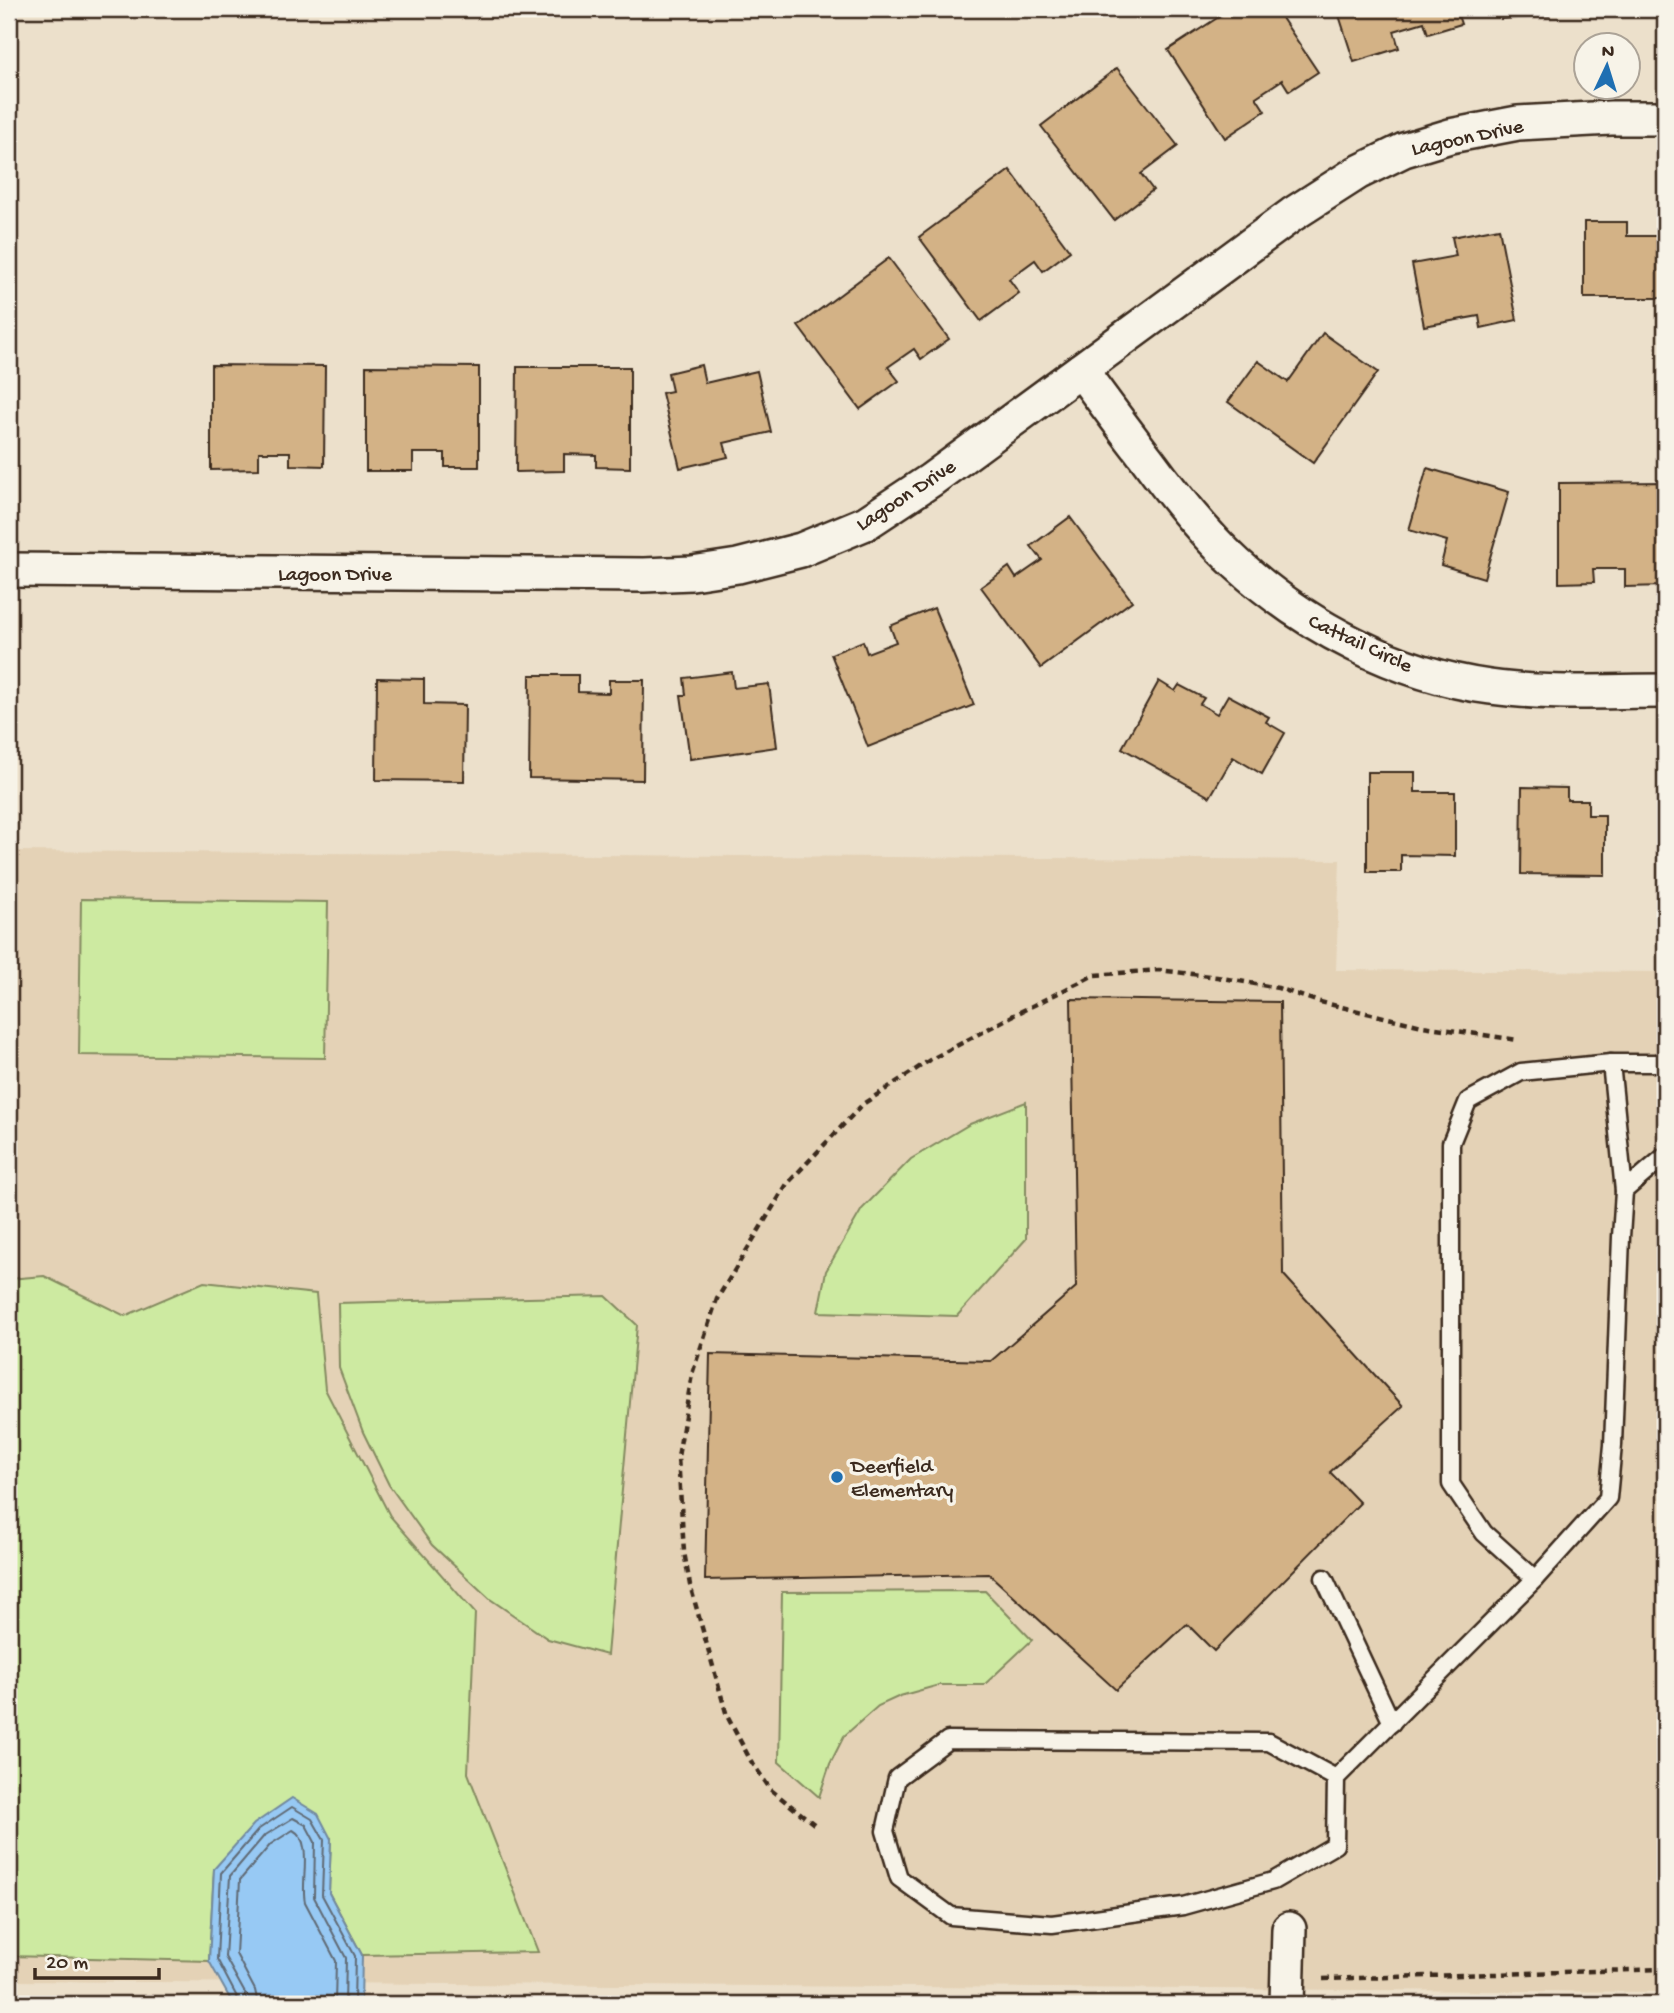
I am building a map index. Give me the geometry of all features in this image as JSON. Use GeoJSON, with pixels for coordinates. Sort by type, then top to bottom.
{"type":"FeatureCollection","features":[{"type":"Feature","properties":{"kind":"street","name":"Lagoon Drive"},"geometry":{"type":"LineString","coordinates":[[9,570],[644,575],[692,573],[738,566],[801,550],[866,523],[931,480],[1293,214],[1357,173],[1404,150],[1450,136],[1518,123],[1588,118],[1665,118]]}},
{"type":"Feature","properties":{"kind":"street","name":"Cattail Circle"},"geometry":{"type":"LineString","coordinates":[[1081,370],[1174,495],[1206,533],[1237,564],[1306,618],[1364,648],[1440,677],[1491,687],[1665,691]]}},
{"type":"Feature","properties":{"kind":"street"},"geometry":{"type":"LineString","coordinates":[[1287,1992],[1289,1929]]}},
{"type":"Feature","properties":{"kind":"lane"},"geometry":{"type":"LineString","coordinates":[[1535,1579],[1484,1533],[1451,1484],[1451,1143],[1468,1101],[1521,1072],[1611,1063],[1665,1063]]}},
{"type":"Feature","properties":{"kind":"lane"},"geometry":{"type":"LineString","coordinates":[[1336,1778],[1269,1742],[948,1740],[897,1778],[885,1831],[899,1878],[951,1916],[1052,1924],[1183,1906],[1273,1881],[1335,1845],[1336,1778],[1535,1579],[1608,1498],[1613,1445],[1624,1191],[1611,1063]]}},
{"type":"Feature","properties":{"kind":"lane"},"geometry":{"type":"LineString","coordinates":[[1624,1191],[1665,1156]]}},
{"type":"Feature","properties":{"kind":"lane"},"geometry":{"type":"LineString","coordinates":[[1324,1578],[1392,1723]]}},
{"type":"Feature","properties":{"kind":"path"},"geometry":{"type":"LineString","coordinates":[[814,1824],[771,1790],[751,1762],[727,1716],[690,1585],[684,1552],[678,1457],[692,1374],[718,1299],[787,1184],[863,1104],[930,1060],[1094,975],[1158,970],[1217,978],[1278,988],[1316,1001],[1422,1026],[1518,1040]]}},
{"type":"Feature","properties":{"kind":"path"},"geometry":{"type":"LineString","coordinates":[[1287,1992],[1665,1969]]}},
{"type":"Feature","properties":{"kind":"shaded area","name":"Deerfield Elementary"},"geometry":{"type":"Polygon","coordinates":[[[9,851],[1340,860],[1336,970],[1665,972],[1665,1992],[9,1981],[9,851]]]}},
{"type":"Feature","properties":{"kind":"green space"},"geometry":{"type":"Polygon","coordinates":[[[81,899],[328,902],[325,1058],[79,1055],[81,899]]]}},
{"type":"Feature","properties":{"kind":"green space"},"geometry":{"type":"Polygon","coordinates":[[[1026,1102],[1026,1239],[957,1316],[818,1312],[826,1271],[862,1209],[911,1159],[970,1124],[1026,1102]]]}},
{"type":"Feature","properties":{"kind":"green space"},"geometry":{"type":"Polygon","coordinates":[[[44,1276],[125,1316],[204,1282],[316,1294],[325,1389],[390,1516],[475,1613],[468,1773],[538,1952],[362,1955],[329,1893],[331,1838],[214,1869],[209,1961],[9,1956],[9,1279],[44,1276]]]}},
{"type":"Feature","properties":{"kind":"green space"},"geometry":{"type":"Polygon","coordinates":[[[606,1296],[637,1325],[607,1655],[548,1639],[490,1599],[432,1545],[389,1485],[363,1432],[339,1368],[338,1303],[606,1296]]]}},
{"type":"Feature","properties":{"kind":"green space"},"geometry":{"type":"Polygon","coordinates":[[[985,1591],[1032,1640],[984,1685],[939,1685],[900,1696],[878,1706],[844,1736],[830,1764],[819,1797],[779,1762],[782,1592],[985,1591]]]}},
{"type":"Feature","properties":{"kind":"water"},"geometry":{"type":"Polygon","coordinates":[[[292,1798],[318,1814],[331,1839],[329,1893],[362,1955],[361,2004],[233,2004],[209,1961],[214,1869],[254,1824],[292,1798]]]}},
{"type":"Feature","properties":{"kind":"building"},"geometry":{"type":"Polygon","coordinates":[[[1231,9],[1276,9],[1318,72],[1289,91],[1282,80],[1256,97],[1265,111],[1225,138],[1168,50],[1231,9]]]}},
{"type":"Feature","properties":{"kind":"building"},"geometry":{"type":"Polygon","coordinates":[[[1337,9],[1456,9],[1461,24],[1428,34],[1424,22],[1394,31],[1399,48],[1354,62],[1337,9]]]}},
{"type":"Feature","properties":{"kind":"building"},"geometry":{"type":"Polygon","coordinates":[[[1500,9],[1548,9],[1549,16],[1501,19],[1500,9]]]}},
{"type":"Feature","properties":{"kind":"building"},"geometry":{"type":"Polygon","coordinates":[[[1117,68],[1178,146],[1141,174],[1153,190],[1114,220],[1041,126],[1117,68]]]}},
{"type":"Feature","properties":{"kind":"building"},"geometry":{"type":"Polygon","coordinates":[[[1010,170],[1070,251],[1043,271],[1035,260],[1009,279],[1019,293],[981,321],[919,237],[1010,170]]]}},
{"type":"Feature","properties":{"kind":"building"},"geometry":{"type":"Polygon","coordinates":[[[1584,222],[1627,222],[1627,236],[1665,236],[1665,298],[1584,298],[1584,222]]]}},
{"type":"Feature","properties":{"kind":"building"},"geometry":{"type":"Polygon","coordinates":[[[1499,228],[1517,320],[1481,328],[1479,316],[1424,326],[1412,264],[1456,256],[1452,237],[1499,228]]]}},
{"type":"Feature","properties":{"kind":"building"},"geometry":{"type":"Polygon","coordinates":[[[889,258],[949,339],[921,359],[914,349],[888,367],[899,381],[860,409],[798,326],[889,258]]]}},
{"type":"Feature","properties":{"kind":"building"},"geometry":{"type":"Polygon","coordinates":[[[1323,333],[1378,372],[1313,463],[1228,402],[1258,361],[1288,382],[1323,333]]]}},
{"type":"Feature","properties":{"kind":"building"},"geometry":{"type":"Polygon","coordinates":[[[211,365],[325,366],[324,466],[290,465],[290,452],[259,452],[259,469],[211,470],[211,365]]]}},
{"type":"Feature","properties":{"kind":"building"},"geometry":{"type":"Polygon","coordinates":[[[701,365],[705,383],[757,371],[771,432],[724,443],[728,457],[680,468],[662,393],[672,391],[668,373],[701,365]]]}},
{"type":"Feature","properties":{"kind":"building"},"geometry":{"type":"Polygon","coordinates":[[[366,366],[479,367],[479,467],[445,467],[445,453],[413,453],[413,471],[366,471],[366,366]]]}},
{"type":"Feature","properties":{"kind":"building"},"geometry":{"type":"Polygon","coordinates":[[[517,367],[630,367],[630,468],[596,467],[596,455],[564,454],[564,471],[516,472],[517,367]]]}},
{"type":"Feature","properties":{"kind":"building"},"geometry":{"type":"Polygon","coordinates":[[[1427,468],[1509,492],[1484,578],[1441,565],[1447,541],[1409,530],[1427,468]]]}},
{"type":"Feature","properties":{"kind":"building"},"geometry":{"type":"Polygon","coordinates":[[[1665,482],[1665,586],[1625,587],[1625,569],[1593,569],[1594,582],[1559,583],[1559,483],[1665,482]]]}},
{"type":"Feature","properties":{"kind":"building"},"geometry":{"type":"Polygon","coordinates":[[[1070,517],[1132,601],[1041,668],[981,587],[1009,567],[1016,578],[1042,560],[1031,546],[1070,517]]]}},
{"type":"Feature","properties":{"kind":"building"},"geometry":{"type":"Polygon","coordinates":[[[934,608],[974,705],[868,747],[831,654],[863,641],[867,653],[896,642],[890,626],[934,608]]]}},
{"type":"Feature","properties":{"kind":"building"},"geometry":{"type":"Polygon","coordinates":[[[732,672],[734,688],[769,684],[777,747],[690,759],[681,695],[686,695],[684,678],[732,672]]]}},
{"type":"Feature","properties":{"kind":"building"},"geometry":{"type":"Polygon","coordinates":[[[530,675],[578,675],[578,692],[609,693],[609,680],[644,680],[643,780],[529,778],[530,675]]]}},
{"type":"Feature","properties":{"kind":"building"},"geometry":{"type":"Polygon","coordinates":[[[377,678],[424,679],[424,704],[465,705],[464,781],[376,780],[377,678]]]}},
{"type":"Feature","properties":{"kind":"building"},"geometry":{"type":"Polygon","coordinates":[[[1159,681],[1175,691],[1179,685],[1204,698],[1200,704],[1217,714],[1228,695],[1269,717],[1266,722],[1285,733],[1262,774],[1233,757],[1210,797],[1122,748],[1159,681]]]}},
{"type":"Feature","properties":{"kind":"building"},"geometry":{"type":"Polygon","coordinates":[[[1367,772],[1415,772],[1415,792],[1455,792],[1455,856],[1401,855],[1401,872],[1367,872],[1367,772]]]}},
{"type":"Feature","properties":{"kind":"building"},"geometry":{"type":"Polygon","coordinates":[[[1522,787],[1567,788],[1567,800],[1588,800],[1588,815],[1605,815],[1605,875],[1521,874],[1522,787]]]}},
{"type":"Feature","properties":{"kind":"building"},"geometry":{"type":"Polygon","coordinates":[[[1071,999],[1280,1002],[1283,1274],[1403,1406],[1330,1472],[1360,1503],[1214,1651],[1187,1624],[1116,1690],[989,1574],[705,1580],[710,1354],[991,1361],[1076,1287],[1071,999]]]}},
{"type":"Feature","properties":{"kind":"building"},"geometry":{"type":"Polygon","coordinates":[[[1554,2001],[1585,2001],[1585,2004],[1554,2004],[1554,2001]]]}},
{"type":"Feature","properties":{"kind":"place","name":"Deerfield Elementary"},"geometry":{"type":"Point","coordinates":[837,1477]}}]}
